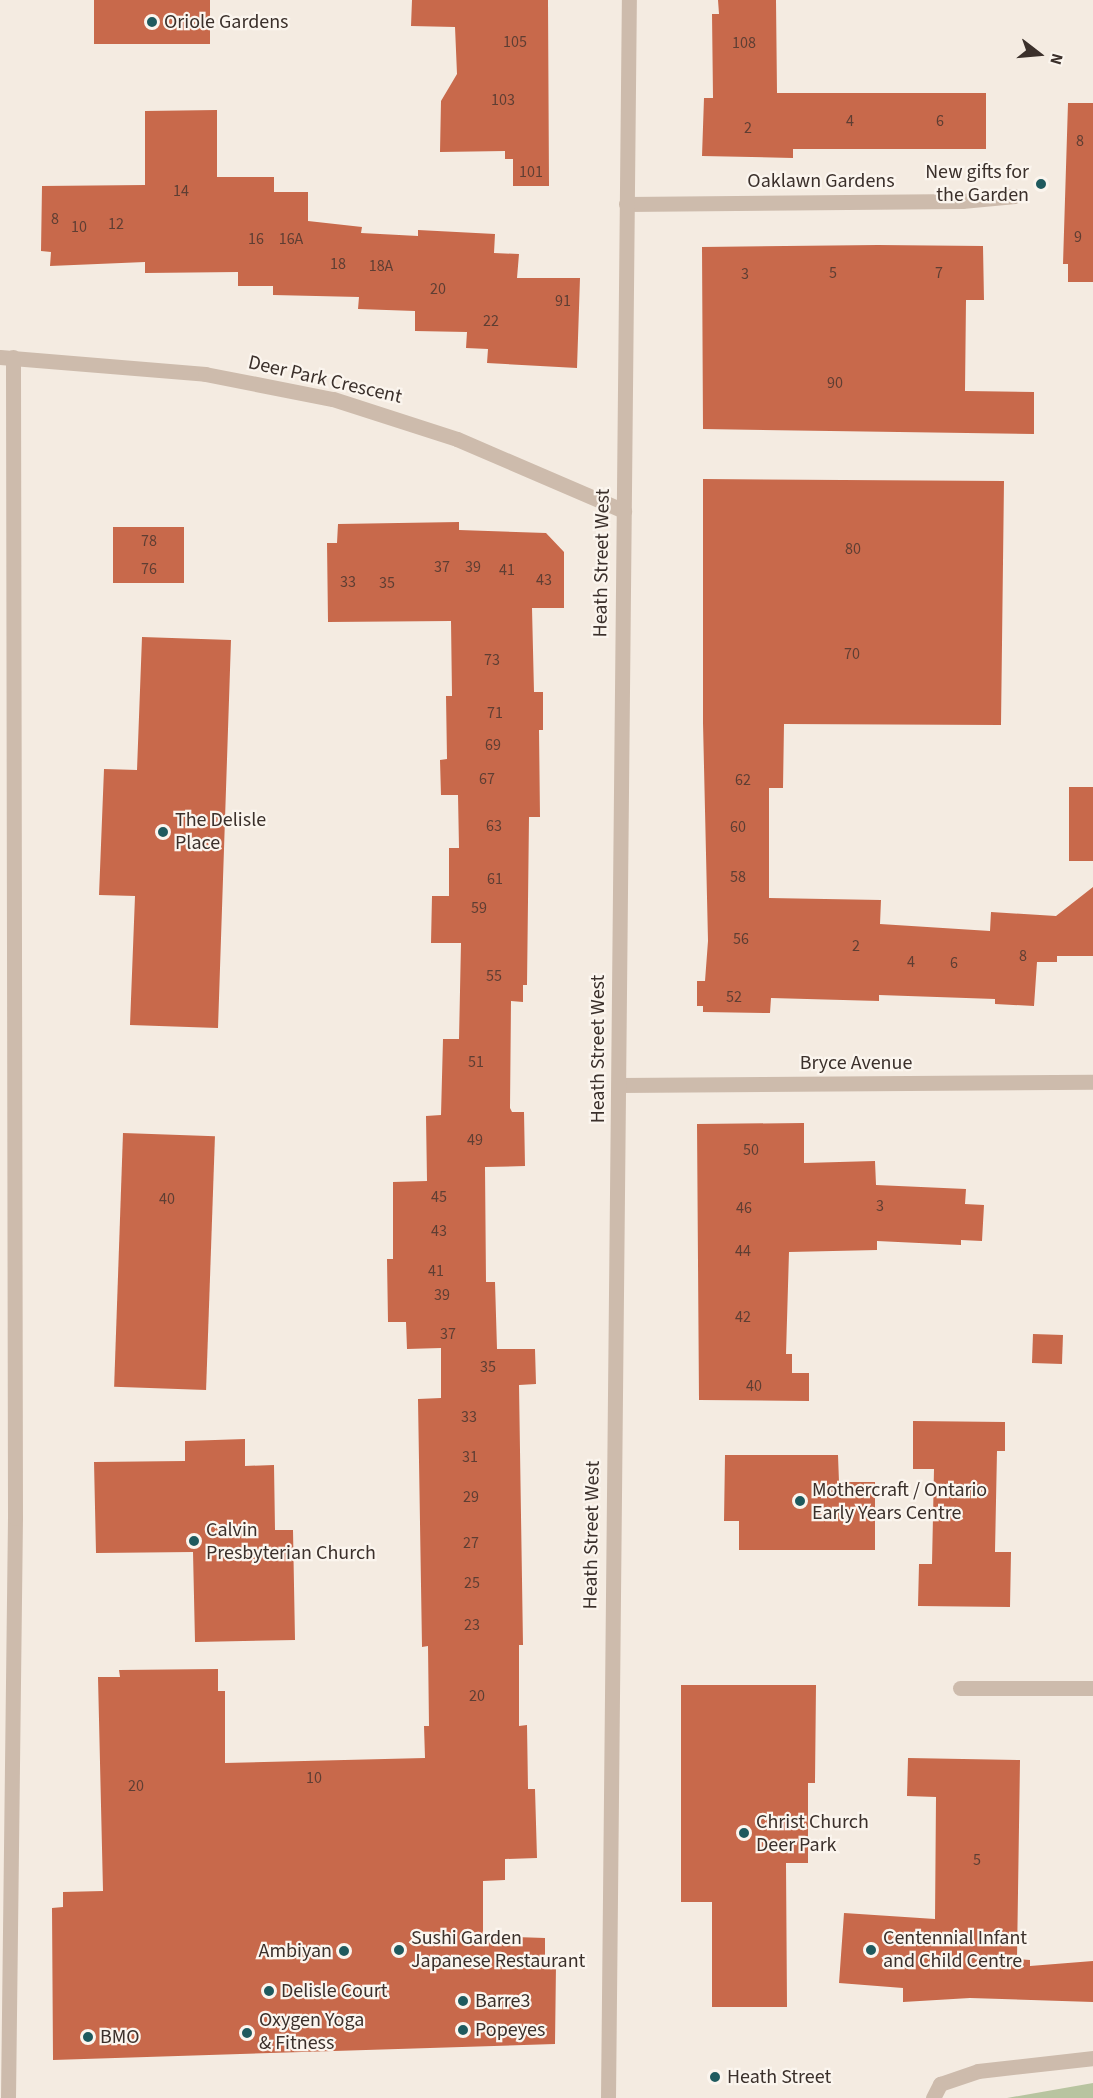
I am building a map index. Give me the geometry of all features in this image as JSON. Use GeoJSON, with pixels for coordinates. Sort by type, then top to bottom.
{"type":"FeatureCollection","features":[{"type":"Feature","properties":{"kind":"street","name":"Heath Street West"},"geometry":{"type":"LineString","coordinates":[[608,2098],[629,0]]}},
{"type":"Feature","properties":{"kind":"street","name":"Oaklawn Gardens"},"geometry":{"type":"LineString","coordinates":[[626,204],[962,201],[1015,196]]}},
{"type":"Feature","properties":{"kind":"street","name":"Deer Park Crescent"},"geometry":{"type":"LineString","coordinates":[[6,357],[205,374],[333,399],[457,439],[624,511]]}},
{"type":"Feature","properties":{"kind":"street"},"geometry":{"type":"LineString","coordinates":[[6,357],[15,1494],[8,2098]]}},
{"type":"Feature","properties":{"kind":"street","name":"Bryce Avenue"},"geometry":{"type":"LineString","coordinates":[[619,1085],[1093,1082]]}},
{"type":"Feature","properties":{"kind":"street"},"geometry":{"type":"LineString","coordinates":[[960,1688],[1093,1688]]}},
{"type":"Feature","properties":{"kind":"street"},"geometry":{"type":"LineString","coordinates":[[933,2098],[940,2084],[978,2071],[1093,2058]]}},
{"type":"Feature","properties":{"kind":"green space"},"geometry":{"type":"Polygon","coordinates":[[[1093,2083],[1093,2098],[1007,2098],[1093,2083]]]}},
{"type":"Feature","properties":{"kind":"building","name":"Oriole Gardens"},"geometry":{"type":"Polygon","coordinates":[[[94,0],[210,0],[210,44],[94,44],[94,0]]]}},
{"type":"Feature","properties":{"kind":"building"},"geometry":{"type":"Polygon","coordinates":[[[412,0],[548,0],[549,186],[513,186],[513,159],[505,159],[505,151],[440,152],[441,101],[457,74],[455,27],[411,26],[412,0]]]}},
{"type":"Feature","properties":{"kind":"building"},"geometry":{"type":"Polygon","coordinates":[[[718,0],[776,0],[777,93],[986,93],[986,149],[793,149],[793,158],[702,156],[704,98],[713,98],[712,14],[719,14],[718,0]]]}},
{"type":"Feature","properties":{"kind":"building"},"geometry":{"type":"Polygon","coordinates":[[[1068,103],[1093,103],[1093,282],[1068,282],[1068,264],[1063,264],[1068,103]]]}},
{"type":"Feature","properties":{"kind":"building"},"geometry":{"type":"Polygon","coordinates":[[[217,110],[217,177],[274,177],[274,192],[308,192],[308,221],[362,227],[361,233],[418,236],[418,230],[495,234],[494,253],[519,254],[517,278],[580,278],[577,368],[487,363],[488,349],[466,348],[467,332],[415,331],[415,311],[358,309],[359,297],[273,295],[273,286],[238,286],[238,272],[145,273],[145,262],[50,266],[51,252],[41,251],[42,186],[145,185],[145,111],[217,110]]]}},
{"type":"Feature","properties":{"kind":"building"},"geometry":{"type":"Polygon","coordinates":[[[983,246],[984,300],[966,300],[965,391],[1034,392],[1034,434],[703,429],[702,247],[983,246]]]}},
{"type":"Feature","properties":{"kind":"building"},"geometry":{"type":"Polygon","coordinates":[[[703,479],[1004,481],[1001,725],[784,724],[783,788],[769,788],[769,898],[881,900],[880,924],[990,931],[991,912],[1056,916],[1093,887],[1093,956],[1057,956],[1057,962],[1037,962],[1034,1006],[995,1004],[995,999],[879,995],[879,1001],[771,998],[770,1013],[703,1012],[703,1006],[697,1006],[697,981],[705,981],[708,941],[703,723],[703,479]]]}},
{"type":"Feature","properties":{"kind":"building"},"geometry":{"type":"Polygon","coordinates":[[[459,522],[459,530],[546,533],[564,552],[564,608],[532,608],[534,692],[543,692],[543,730],[539,730],[540,817],[529,817],[527,985],[523,985],[523,1002],[511,1001],[510,1108],[512,1112],[524,1112],[525,1166],[485,1167],[486,1282],[495,1282],[497,1349],[535,1349],[536,1384],[519,1385],[523,1645],[519,1645],[519,1726],[527,1725],[528,1789],[535,1789],[537,1858],[505,1859],[505,1880],[483,1881],[483,1936],[545,1938],[545,1965],[556,1965],[555,2044],[53,2060],[52,1908],[63,1907],[63,1892],[103,1891],[98,1677],[120,1677],[119,1670],[218,1669],[218,1691],[225,1691],[225,1763],[425,1758],[424,1726],[429,1726],[428,1646],[422,1647],[418,1399],[441,1398],[441,1348],[407,1349],[406,1322],[388,1322],[387,1259],[393,1259],[393,1182],[427,1181],[426,1116],[441,1115],[443,1039],[459,1039],[461,943],[431,943],[432,896],[449,896],[449,848],[459,848],[458,795],[441,795],[440,760],[447,759],[446,696],[452,696],[451,621],[328,622],[327,543],[337,543],[338,524],[459,522]]]}},
{"type":"Feature","properties":{"kind":"building"},"geometry":{"type":"Polygon","coordinates":[[[113,527],[184,527],[184,583],[113,583],[113,527]]]}},
{"type":"Feature","properties":{"kind":"building","name":"The Delisle Place"},"geometry":{"type":"Polygon","coordinates":[[[142,637],[231,640],[218,1028],[130,1025],[135,896],[99,895],[104,769],[137,770],[142,637]]]}},
{"type":"Feature","properties":{"kind":"building"},"geometry":{"type":"Polygon","coordinates":[[[1069,787],[1093,787],[1093,861],[1069,861],[1069,787]]]}},
{"type":"Feature","properties":{"kind":"building"},"geometry":{"type":"Polygon","coordinates":[[[804,1123],[804,1163],[875,1161],[876,1185],[966,1189],[965,1204],[984,1205],[982,1241],[961,1240],[961,1245],[877,1241],[877,1250],[789,1252],[786,1354],[792,1354],[792,1373],[809,1373],[809,1401],[699,1400],[697,1124],[804,1123]]]}},
{"type":"Feature","properties":{"kind":"building"},"geometry":{"type":"Polygon","coordinates":[[[123,1133],[215,1136],[206,1390],[114,1387],[123,1133]]]}},
{"type":"Feature","properties":{"kind":"building"},"geometry":{"type":"Polygon","coordinates":[[[1033,1334],[1063,1335],[1062,1364],[1032,1363],[1033,1334]]]}},
{"type":"Feature","properties":{"kind":"building"},"geometry":{"type":"Polygon","coordinates":[[[913,1421],[1005,1422],[1005,1451],[997,1451],[995,1552],[1011,1552],[1010,1607],[918,1606],[919,1564],[932,1564],[934,1469],[913,1469],[913,1421]]]}},
{"type":"Feature","properties":{"kind":"building","name":"Calvin Presbyterian Church"},"geometry":{"type":"Polygon","coordinates":[[[245,1439],[245,1466],[274,1465],[275,1530],[293,1530],[295,1640],[195,1642],[193,1552],[96,1553],[94,1462],[185,1461],[185,1441],[245,1439]]]}},
{"type":"Feature","properties":{"kind":"building","name":"Mothercraft / Ontario Early Years Centre"},"geometry":{"type":"Polygon","coordinates":[[[725,1455],[838,1455],[839,1482],[875,1482],[875,1550],[739,1550],[739,1521],[724,1521],[725,1455]]]}},
{"type":"Feature","properties":{"kind":"building","name":"Christ Church Deer Park"},"geometry":{"type":"Polygon","coordinates":[[[681,1685],[816,1685],[815,1783],[808,1783],[808,1863],[786,1863],[787,2007],[712,2007],[712,1902],[681,1902],[681,1685]]]}},
{"type":"Feature","properties":{"kind":"building"},"geometry":{"type":"Polygon","coordinates":[[[908,1758],[1020,1760],[1017,1959],[1030,1960],[1030,1966],[1093,1961],[1093,2002],[970,1998],[903,2002],[903,1988],[839,1983],[844,1913],[935,1919],[936,1797],[907,1796],[908,1758]]]}},
{"type":"Feature","properties":{"kind":"place","name":"Oriole Gardens"},"geometry":{"type":"Point","coordinates":[152,22]}},
{"type":"Feature","properties":{"kind":"place","name":"New gifts for the Garden"},"geometry":{"type":"Point","coordinates":[1041,184]}},
{"type":"Feature","properties":{"kind":"place","name":"The Delisle Place"},"geometry":{"type":"Point","coordinates":[163,832]}},
{"type":"Feature","properties":{"kind":"place","name":"Mothercraft / Ontario Early Years Centre"},"geometry":{"type":"Point","coordinates":[800,1501]}},
{"type":"Feature","properties":{"kind":"place","name":"Calvin Presbyterian Church"},"geometry":{"type":"Point","coordinates":[194,1541]}},
{"type":"Feature","properties":{"kind":"place","name":"Christ Church Deer Park"},"geometry":{"type":"Point","coordinates":[744,1833]}},
{"type":"Feature","properties":{"kind":"place","name":"Sushi Garden Japanese Restaurant"},"geometry":{"type":"Point","coordinates":[399,1950]}},
{"type":"Feature","properties":{"kind":"place","name":"Centennial Infant and Child Centre"},"geometry":{"type":"Point","coordinates":[871,1950]}},
{"type":"Feature","properties":{"kind":"place","name":"Ambiyan"},"geometry":{"type":"Point","coordinates":[344,1951]}},
{"type":"Feature","properties":{"kind":"place","name":"Delisle Court"},"geometry":{"type":"Point","coordinates":[269,1991]}},
{"type":"Feature","properties":{"kind":"place","name":"Barre3"},"geometry":{"type":"Point","coordinates":[463,2001]}},
{"type":"Feature","properties":{"kind":"place","name":"Popeyes"},"geometry":{"type":"Point","coordinates":[463,2030]}},
{"type":"Feature","properties":{"kind":"place","name":"Oxygen Yoga & Fitness"},"geometry":{"type":"Point","coordinates":[247,2033]}},
{"type":"Feature","properties":{"kind":"place","name":"BMO"},"geometry":{"type":"Point","coordinates":[88,2037]}},
{"type":"Feature","properties":{"kind":"place","name":"Heath Street"},"geometry":{"type":"Point","coordinates":[715,2077]}}]}
